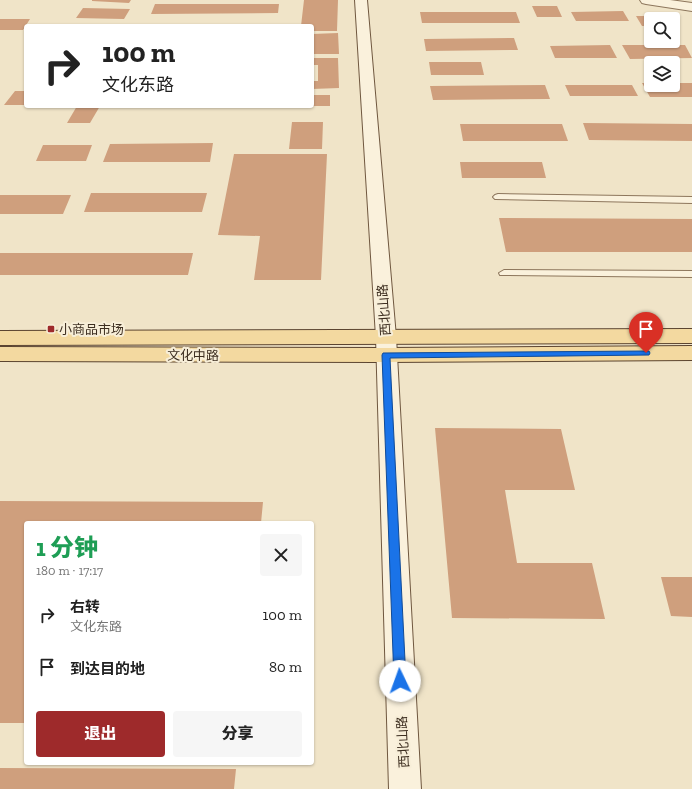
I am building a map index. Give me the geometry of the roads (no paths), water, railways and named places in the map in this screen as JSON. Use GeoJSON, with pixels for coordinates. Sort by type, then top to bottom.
{"type":"FeatureCollection","features":[{"type":"Feature","properties":{"kind":"main road","name":"西北山路"},"geometry":{"type":"LineString","coordinates":[[361,0],[386,346],[405,789]]}},
{"type":"Feature","properties":{"kind":"main road"},"geometry":{"type":"LineString","coordinates":[[646,0],[692,7]]}},
{"type":"Feature","properties":{"kind":"main road"},"geometry":{"type":"LineString","coordinates":[[386,346],[692,336]]}},
{"type":"Feature","properties":{"kind":"main road"},"geometry":{"type":"LineString","coordinates":[[0,338],[692,353]]}},
{"type":"Feature","properties":{"kind":"main road","name":"文化中路"},"geometry":{"type":"LineString","coordinates":[[0,354],[386,346]]}},
{"type":"Feature","properties":{"kind":"lane"},"geometry":{"type":"LineString","coordinates":[[498,197],[692,200]]}},
{"type":"Feature","properties":{"kind":"lane"},"geometry":{"type":"LineString","coordinates":[[504,273],[692,274]]}},
{"type":"Feature","properties":{"kind":"place","name":"小商品市场"},"geometry":{"type":"Point","coordinates":[51,329]}}]}
